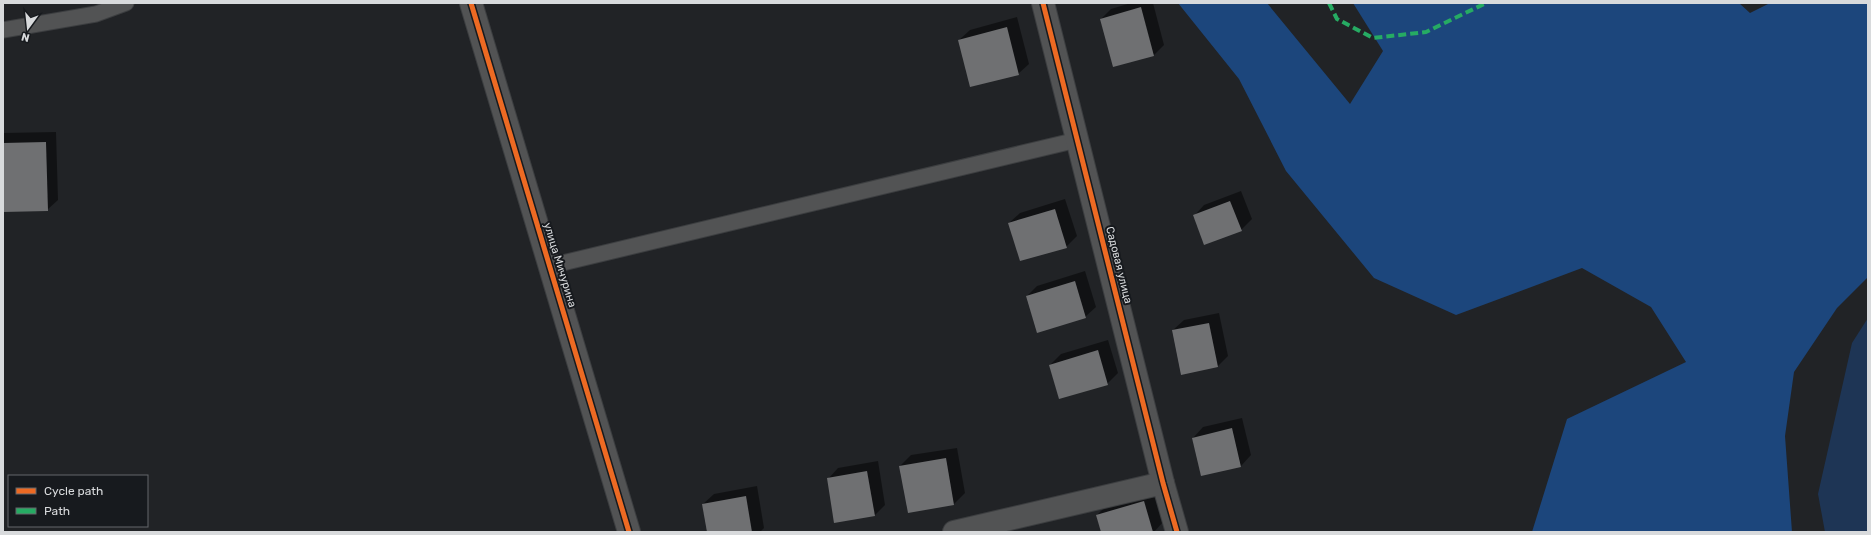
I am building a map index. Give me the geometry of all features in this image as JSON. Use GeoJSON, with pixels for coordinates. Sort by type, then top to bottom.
{"type":"FeatureCollection","features":[{"type":"Feature","properties":{"kind":"street","name":"улица Мичурина"},"geometry":{"type":"LineString","coordinates":[[472,3],[629,532]]}},
{"type":"Feature","properties":{"kind":"street","name":"Садовая улица"},"geometry":{"type":"LineString","coordinates":[[1043,3],[1163,482],[1177,532]]}},
{"type":"Feature","properties":{"kind":"street"},"geometry":{"type":"LineString","coordinates":[[954,532],[1163,482]]}},
{"type":"Feature","properties":{"kind":"lane"},"geometry":{"type":"LineString","coordinates":[[3,30],[96,14],[126,3]]}},
{"type":"Feature","properties":{"kind":"lane"},"geometry":{"type":"LineString","coordinates":[[550,266],[1077,140]]}},
{"type":"Feature","properties":{"kind":"shaded area"},"geometry":{"type":"Polygon","coordinates":[[[1178,3],[1267,3],[1350,104],[1383,51],[1353,3],[1739,3],[1750,13],[1770,3],[1868,3],[1868,277],[1837,308],[1794,372],[1785,436],[1792,532],[1532,532],[1567,419],[1686,362],[1651,307],[1582,268],[1456,315],[1374,278],[1286,171],[1239,79],[1178,3]]]}},
{"type":"Feature","properties":{"kind":"shaded area"},"geometry":{"type":"Polygon","coordinates":[[[1868,318],[1868,532],[1825,532],[1818,494],[1852,343],[1868,318]]]}},
{"type":"Feature","properties":{"kind":"building"},"geometry":{"type":"Polygon","coordinates":[[[1141,7],[1154,56],[1113,67],[1100,19],[1141,7]]]}},
{"type":"Feature","properties":{"kind":"building"},"geometry":{"type":"Polygon","coordinates":[[[1007,27],[1019,75],[970,87],[958,40],[1007,27]]]}},
{"type":"Feature","properties":{"kind":"building"},"geometry":{"type":"Polygon","coordinates":[[[46,142],[48,211],[3,212],[3,143],[46,142]]]}},
{"type":"Feature","properties":{"kind":"building"},"geometry":{"type":"Polygon","coordinates":[[[1230,201],[1242,231],[1204,245],[1193,215],[1230,201]]]}},
{"type":"Feature","properties":{"kind":"building"},"geometry":{"type":"Polygon","coordinates":[[[1055,209],[1067,248],[1020,261],[1008,223],[1055,209]]]}},
{"type":"Feature","properties":{"kind":"building"},"geometry":{"type":"Polygon","coordinates":[[[1075,281],[1086,318],[1037,333],[1026,296],[1075,281]]]}},
{"type":"Feature","properties":{"kind":"building"},"geometry":{"type":"Polygon","coordinates":[[[1209,323],[1218,367],[1181,375],[1172,330],[1209,323]]]}},
{"type":"Feature","properties":{"kind":"building"},"geometry":{"type":"Polygon","coordinates":[[[1098,350],[1108,385],[1059,399],[1049,365],[1098,350]]]}},
{"type":"Feature","properties":{"kind":"building"},"geometry":{"type":"Polygon","coordinates":[[[1232,428],[1241,467],[1201,476],[1192,438],[1232,428]]]}},
{"type":"Feature","properties":{"kind":"building"},"geometry":{"type":"Polygon","coordinates":[[[946,458],[954,505],[908,513],[899,466],[946,458]]]}},
{"type":"Feature","properties":{"kind":"building"},"geometry":{"type":"Polygon","coordinates":[[[867,471],[875,516],[834,523],[827,478],[867,471]]]}},
{"type":"Feature","properties":{"kind":"building"},"geometry":{"type":"Polygon","coordinates":[[[746,496],[752,532],[707,532],[702,504],[746,496]]]}},
{"type":"Feature","properties":{"kind":"building"},"geometry":{"type":"Polygon","coordinates":[[[1144,501],[1153,532],[1101,532],[1096,515],[1144,501]]]}},
{"type":"Feature","properties":{"kind":"marked path"},"geometry":{"type":"LineString","coordinates":[[1329,3],[1337,19],[1373,38],[1426,32],[1486,3]]}},
{"type":"Feature","properties":{"kind":"cycle path"},"geometry":{"type":"LineString","coordinates":[[471,3],[629,532]]}},
{"type":"Feature","properties":{"kind":"cycle path"},"geometry":{"type":"LineString","coordinates":[[1043,3],[1163,483],[1177,532]]}}]}
